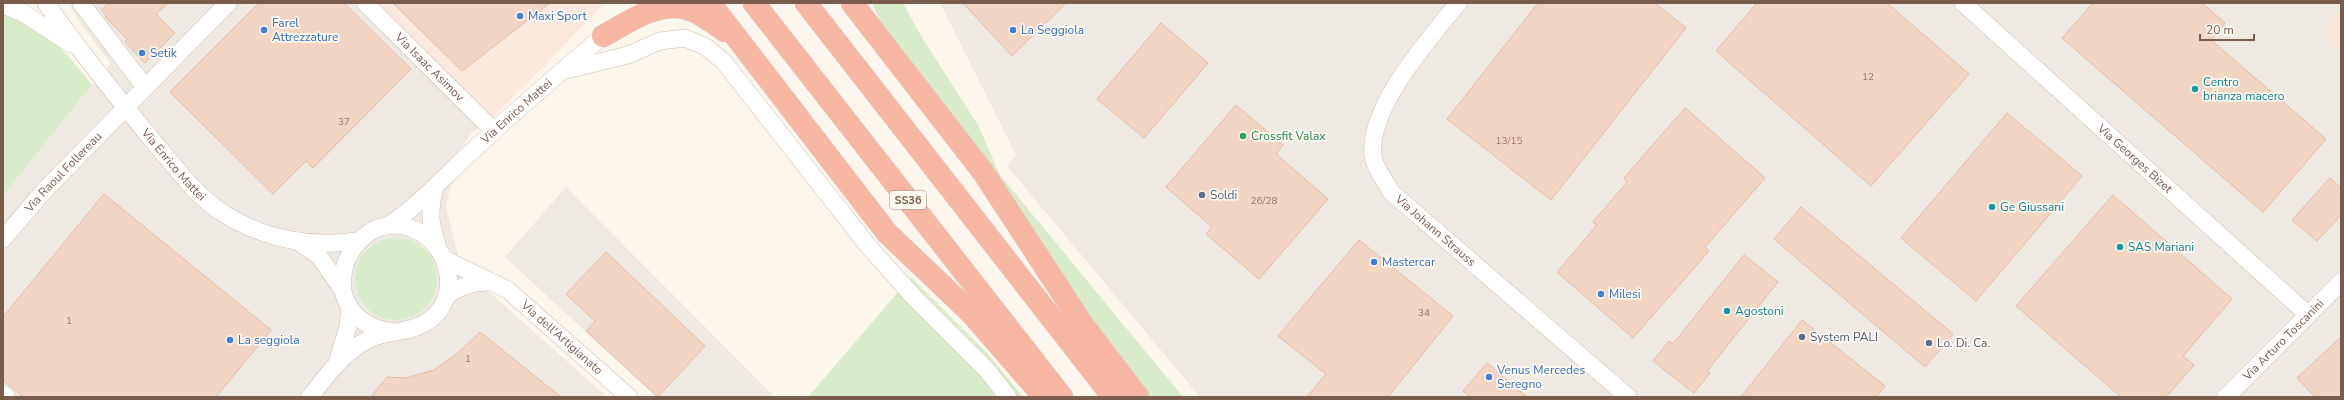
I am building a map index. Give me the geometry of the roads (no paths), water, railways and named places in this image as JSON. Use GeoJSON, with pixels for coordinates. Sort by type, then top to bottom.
{"type":"FeatureCollection","features":[{"type":"Feature","properties":{"kind":"highway"},"geometry":{"type":"LineString","coordinates":[[603,36],[631,3]]}},
{"type":"Feature","properties":{"kind":"highway"},"geometry":{"type":"LineString","coordinates":[[710,3],[887,233],[970,313],[1044,397]]}},
{"type":"Feature","properties":{"kind":"highway","name":"SS36"},"geometry":{"type":"LineString","coordinates":[[754,3],[1062,397]]}},
{"type":"Feature","properties":{"kind":"highway"},"geometry":{"type":"LineString","coordinates":[[806,3],[1113,397]]}},
{"type":"Feature","properties":{"kind":"highway"},"geometry":{"type":"LineString","coordinates":[[852,3],[982,172],[1083,325],[1138,397]]}},
{"type":"Feature","properties":{"kind":"highway"},"geometry":{"type":"LineString","coordinates":[[861,3],[874,32]]}},
{"type":"Feature","properties":{"kind":"highway"},"geometry":{"type":"LineString","coordinates":[[603,36],[642,15],[663,8],[684,8],[705,18],[740,41]]}},
{"type":"Feature","properties":{"kind":"street","name":"Via Enrico Mattei"},"geometry":{"type":"LineString","coordinates":[[46,3],[78,48],[191,186],[225,215],[260,232],[298,242],[334,245],[357,241]]}},
{"type":"Feature","properties":{"kind":"street"},"geometry":{"type":"LineString","coordinates":[[81,3],[145,87]]}},
{"type":"Feature","properties":{"kind":"street","name":"Via Raoul Follereau"},"geometry":{"type":"LineString","coordinates":[[3,239],[42,193],[228,3]]}},
{"type":"Feature","properties":{"kind":"street","name":"Via Isaac Asimov"},"geometry":{"type":"LineString","coordinates":[[365,3],[494,131]]}},
{"type":"Feature","properties":{"kind":"street","name":"Via Johann Strauss"},"geometry":{"type":"LineString","coordinates":[[1458,3],[1417,54],[1387,99],[1376,128],[1373,156],[1391,192],[1628,397]]}},
{"type":"Feature","properties":{"kind":"street","name":"Via Georges Bizet"},"geometry":{"type":"LineString","coordinates":[[1963,3],[2307,314]]}},
{"type":"Feature","properties":{"kind":"street","name":"Via Enrico Mattei"},"geometry":{"type":"LineString","coordinates":[[3,5],[23,12],[78,48]]}},
{"type":"Feature","properties":{"kind":"street","name":"Via Enrico Mattei"},"geometry":{"type":"LineString","coordinates":[[389,225],[434,190],[446,176],[494,131],[603,36]]}},
{"type":"Feature","properties":{"kind":"street"},"geometry":{"type":"LineString","coordinates":[[562,71],[628,54],[660,41],[685,38],[706,47],[724,62],[869,247],[912,295],[986,369],[1008,397]]}},
{"type":"Feature","properties":{"kind":"street","name":"Via Enrico Mattei"},"geometry":{"type":"LineString","coordinates":[[434,190],[430,208],[430,223],[437,244]]}},
{"type":"Feature","properties":{"kind":"street"},"geometry":{"type":"LineString","coordinates":[[310,397],[337,363],[368,340],[394,332],[411,330],[427,322],[439,310],[447,295],[449,278],[446,260],[437,244],[424,233],[407,226],[389,225],[372,230],[357,241],[347,256],[342,273],[343,291],[350,308],[362,321],[377,329],[394,332]]}},
{"type":"Feature","properties":{"kind":"street","name":"Via Enrico Mattei"},"geometry":{"type":"LineString","coordinates":[[298,242],[319,256],[343,291]]}},
{"type":"Feature","properties":{"kind":"street","name":"Via dell'Artigianato"},"geometry":{"type":"LineString","coordinates":[[446,260],[508,290],[629,397]]}},
{"type":"Feature","properties":{"kind":"street"},"geometry":{"type":"LineString","coordinates":[[447,295],[460,286],[475,282],[492,282]]}},
{"type":"Feature","properties":{"kind":"street","name":"Via Arturo Toscanini"},"geometry":{"type":"LineString","coordinates":[[2232,395],[2307,314],[2341,282]]}},
{"type":"Feature","properties":{"kind":"street"},"geometry":{"type":"LineString","coordinates":[[337,363],[348,327],[350,308]]}},
{"type":"Feature","properties":{"kind":"street"},"geometry":{"type":"LineString","coordinates":[[3,394],[6,397]]}},
{"type":"Feature","properties":{"kind":"place","name":"Maxi Sport"},"geometry":{"type":"Point","coordinates":[520,16]}},
{"type":"Feature","properties":{"kind":"place","name":"Farel Attrezzature"},"geometry":{"type":"Point","coordinates":[264,30]}},
{"type":"Feature","properties":{"kind":"place","name":"La Seggiola"},"geometry":{"type":"Point","coordinates":[1013,30]}},
{"type":"Feature","properties":{"kind":"place","name":"Setik"},"geometry":{"type":"Point","coordinates":[142,53]}},
{"type":"Feature","properties":{"kind":"place","name":"Centro brianza macero"},"geometry":{"type":"Point","coordinates":[2195,89]}},
{"type":"Feature","properties":{"kind":"place","name":"Crossfit Valax"},"geometry":{"type":"Point","coordinates":[1243,136]}},
{"type":"Feature","properties":{"kind":"place","name":"Soldi"},"geometry":{"type":"Point","coordinates":[1202,195]}},
{"type":"Feature","properties":{"kind":"place","name":"Ge Giussani"},"geometry":{"type":"Point","coordinates":[1992,207]}},
{"type":"Feature","properties":{"kind":"place","name":"SAS Mariani"},"geometry":{"type":"Point","coordinates":[2120,247]}},
{"type":"Feature","properties":{"kind":"place","name":"Mastercar"},"geometry":{"type":"Point","coordinates":[1374,262]}},
{"type":"Feature","properties":{"kind":"place","name":"Milesi"},"geometry":{"type":"Point","coordinates":[1601,294]}},
{"type":"Feature","properties":{"kind":"place","name":"Agostoni"},"geometry":{"type":"Point","coordinates":[1727,311]}},
{"type":"Feature","properties":{"kind":"place","name":"System PALI"},"geometry":{"type":"Point","coordinates":[1802,337]}},
{"type":"Feature","properties":{"kind":"place","name":"La seggiola"},"geometry":{"type":"Point","coordinates":[230,340]}},
{"type":"Feature","properties":{"kind":"place","name":"Lo. Di. Ca."},"geometry":{"type":"Point","coordinates":[1929,343]}},
{"type":"Feature","properties":{"kind":"place","name":"Venus Mercedes Seregno"},"geometry":{"type":"Point","coordinates":[1489,377]}}]}
